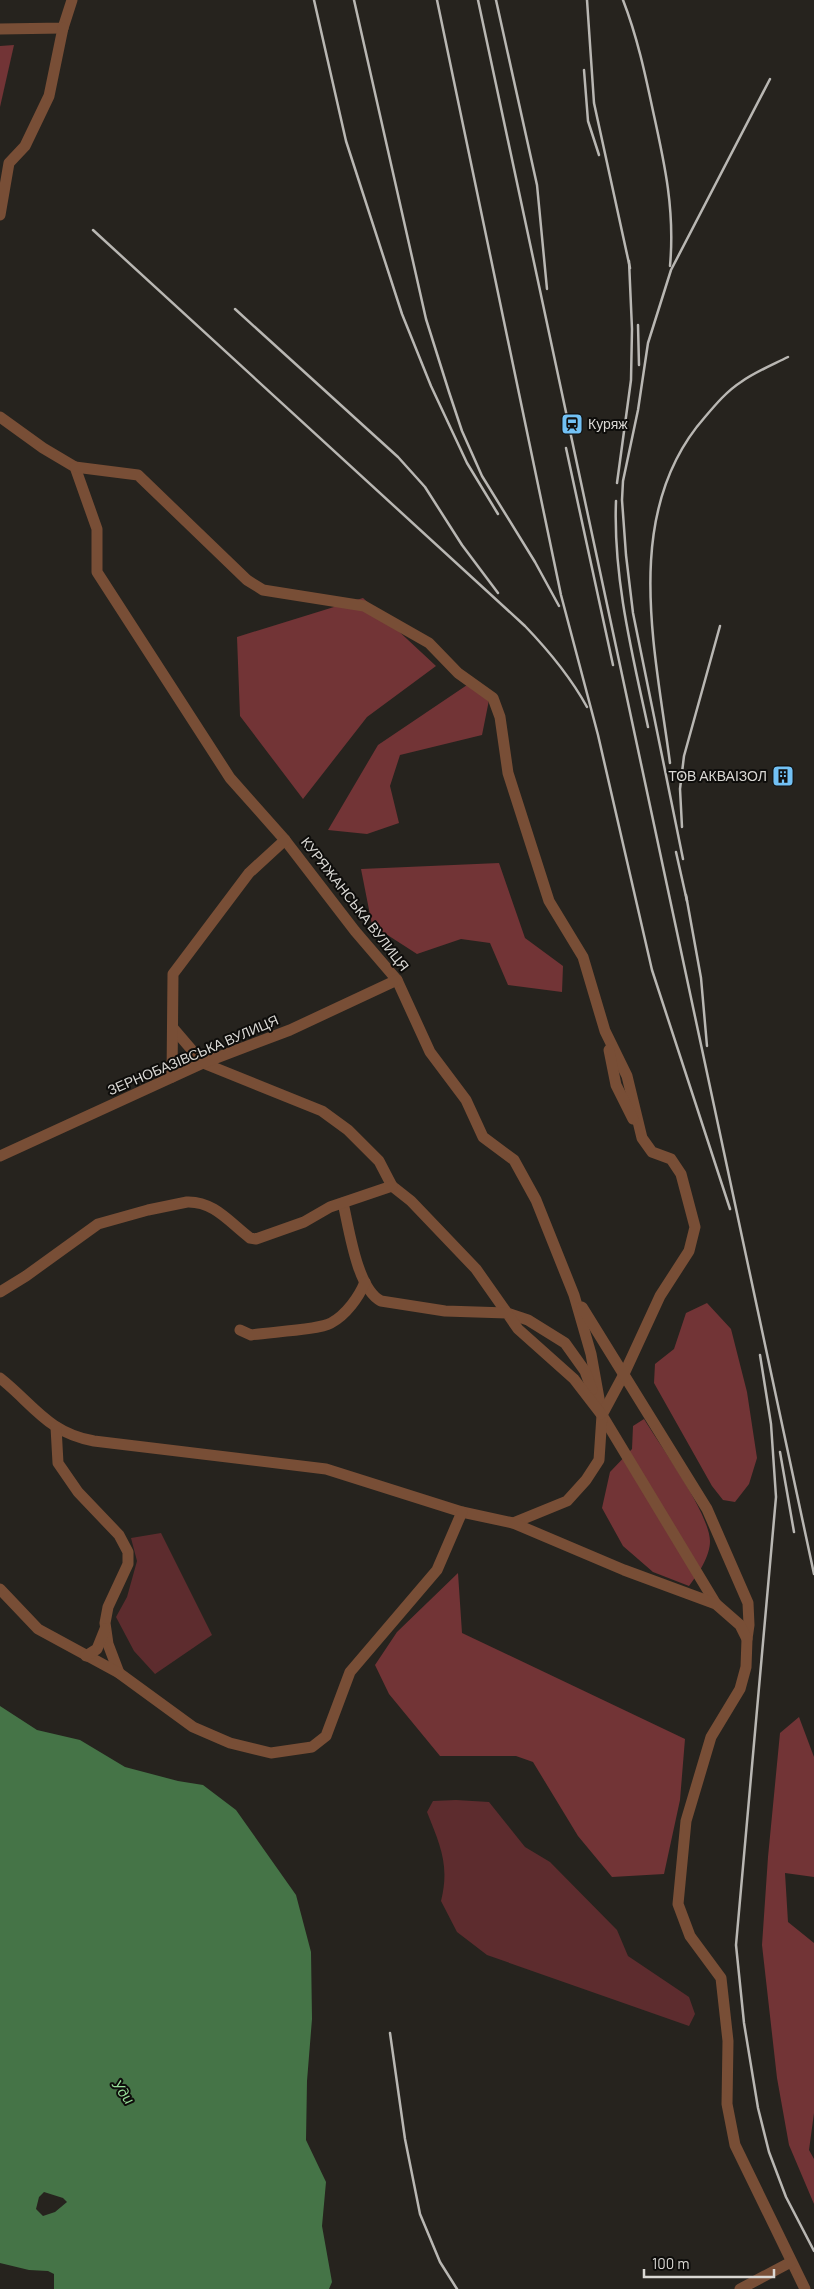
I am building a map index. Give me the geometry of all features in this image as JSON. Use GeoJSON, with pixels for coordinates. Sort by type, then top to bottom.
{"type":"FeatureCollection","features":[{"type":"Feature","properties":{"kind":"street"},"geometry":{"type":"LineString","coordinates":[[0,215],[9,162],[25,146],[48,96],[63,28],[72,0]]}},
{"type":"Feature","properties":{"kind":"street"},"geometry":{"type":"LineString","coordinates":[[0,29],[63,28]]}},
{"type":"Feature","properties":{"kind":"street"},"geometry":{"type":"LineString","coordinates":[[0,417],[43,448],[75,467],[138,474],[247,580],[263,590],[364,606],[429,643],[458,673],[493,698],[500,717],[508,773],[549,901],[583,957],[605,1031],[627,1076],[642,1138],[652,1152],[671,1159],[681,1174],[695,1227],[689,1251],[660,1296],[624,1374],[602,1415]]}},
{"type":"Feature","properties":{"kind":"street","name":"КУРЯЖАНСЬКА ВУЛИЦЯ"},"geometry":{"type":"LineString","coordinates":[[75,467],[97,529],[97,572],[230,778],[285,840],[355,931],[397,980],[430,1052],[466,1100],[483,1137],[514,1160],[536,1200],[574,1295]]}},
{"type":"Feature","properties":{"kind":"street"},"geometry":{"type":"LineString","coordinates":[[172,1077],[173,974],[249,873],[285,840]]}},
{"type":"Feature","properties":{"kind":"street","name":"ЗЕРНОБАЗІВСЬКА ВУЛИЦЯ"},"geometry":{"type":"LineString","coordinates":[[0,1156],[203,1063],[290,1030],[397,980]]}},
{"type":"Feature","properties":{"kind":"street"},"geometry":{"type":"LineString","coordinates":[[173,1028],[203,1063],[322,1111],[348,1130],[379,1161],[392,1186],[411,1201],[476,1269],[518,1329],[574,1379],[602,1415],[716,1604],[740,1625],[747,1639]]}},
{"type":"Feature","properties":{"kind":"street"},"geometry":{"type":"LineString","coordinates":[[0,1292],[26,1276],[87,1231],[98,1224],[116,1218],[179,1204],[197,1202],[212,1207],[250,1238],[256,1239],[304,1222],[330,1207],[392,1186]]}},
{"type":"Feature","properties":{"kind":"street"},"geometry":{"type":"LineString","coordinates":[[343,1203],[357,1263],[374,1298],[381,1301],[445,1311],[507,1312],[528,1320],[565,1343],[585,1372],[602,1415]]}},
{"type":"Feature","properties":{"kind":"street"},"geometry":{"type":"LineString","coordinates":[[240,1330],[251,1335],[330,1324],[354,1302],[361,1293],[365,1282]]}},
{"type":"Feature","properties":{"kind":"street"},"geometry":{"type":"LineString","coordinates":[[574,1295],[707,1509],[748,1603],[746,1666],[740,1688],[711,1737],[686,1822],[678,1904],[690,1936],[721,1978],[728,2041],[727,2104],[735,2144],[805,2289]]}},
{"type":"Feature","properties":{"kind":"street"},"geometry":{"type":"LineString","coordinates":[[513,1523],[567,1501],[586,1480],[599,1460],[602,1415],[591,1354],[574,1295]]}},
{"type":"Feature","properties":{"kind":"street"},"geometry":{"type":"LineString","coordinates":[[0,1378],[33,1410],[56,1427],[74,1436],[94,1441],[326,1469],[462,1512],[513,1523],[624,1570],[716,1604]]}},
{"type":"Feature","properties":{"kind":"street"},"geometry":{"type":"LineString","coordinates":[[56,1427],[58,1462],[78,1492],[124,1541],[128,1552],[128,1564],[108,1607],[105,1629],[97,1649],[86,1656]]}},
{"type":"Feature","properties":{"kind":"street"},"geometry":{"type":"LineString","coordinates":[[0,1589],[38,1629],[119,1672],[192,1727],[230,1743],[271,1753],[312,1747],[326,1736],[350,1672],[437,1570],[462,1512]]}},
{"type":"Feature","properties":{"kind":"street"},"geometry":{"type":"LineString","coordinates":[[105,1629],[108,1644],[119,1672]]}},
{"type":"Feature","properties":{"kind":"street"},"geometry":{"type":"LineString","coordinates":[[740,2289],[791,2262]]}},
{"type":"Feature","properties":{"kind":"shaded area"},"geometry":{"type":"Polygon","coordinates":[[[14,45],[0,107],[0,46],[14,45]]]}},
{"type":"Feature","properties":{"kind":"shaded area"},"geometry":{"type":"Polygon","coordinates":[[[363,598],[436,666],[367,717],[303,799],[240,716],[237,637],[363,598]]]}},
{"type":"Feature","properties":{"kind":"shaded area"},"geometry":{"type":"Polygon","coordinates":[[[470,683],[489,700],[482,735],[400,755],[390,786],[399,823],[367,834],[328,830],[378,745],[470,683]]]}},
{"type":"Feature","properties":{"kind":"shaded area"},"geometry":{"type":"Polygon","coordinates":[[[499,863],[525,938],[563,966],[562,992],[508,985],[490,943],[461,939],[417,954],[372,925],[361,869],[499,863]]]}},
{"type":"Feature","properties":{"kind":"shaded area"},"geometry":{"type":"Polygon","coordinates":[[[707,1303],[731,1329],[747,1392],[757,1458],[749,1484],[735,1502],[723,1500],[712,1486],[654,1383],[655,1364],[674,1349],[686,1313],[707,1303]]]}},
{"type":"Feature","properties":{"kind":"shaded area"},"geometry":{"type":"Polygon","coordinates":[[[644,1419],[693,1497],[708,1529],[710,1541],[706,1559],[689,1586],[653,1572],[623,1546],[602,1508],[610,1472],[632,1449],[633,1426],[644,1419]]]}},
{"type":"Feature","properties":{"kind":"shaded area"},"geometry":{"type":"Polygon","coordinates":[[[161,1533],[212,1635],[155,1674],[134,1651],[116,1617],[127,1597],[137,1561],[131,1538],[161,1533]]]}},
{"type":"Feature","properties":{"kind":"shaded area"},"geometry":{"type":"Polygon","coordinates":[[[458,1573],[462,1633],[685,1739],[680,1800],[664,1874],[612,1877],[578,1836],[533,1762],[516,1756],[440,1756],[389,1694],[375,1665],[397,1632],[458,1573]]]}},
{"type":"Feature","properties":{"kind":"shaded area"},"geometry":{"type":"Polygon","coordinates":[[[799,1717],[814,1757],[814,1877],[785,1873],[788,1922],[814,1943],[814,2113],[809,2150],[814,2159],[814,2204],[789,2145],[777,2078],[762,1945],[780,1733],[799,1717]]]}},
{"type":"Feature","properties":{"kind":"shaded area"},"geometry":{"type":"Polygon","coordinates":[[[433,1801],[489,1802],[525,1847],[550,1862],[617,1930],[628,1956],[689,1997],[695,2014],[689,2026],[487,1955],[457,1932],[441,1901],[444,1888],[444,1866],[440,1845],[427,1812],[433,1801]]]}},
{"type":"Feature","properties":{"kind":"water","name":"Уди"},"geometry":{"type":"Polygon","coordinates":[[[0,1706],[37,1730],[80,1740],[125,1767],[178,1781],[203,1785],[236,1810],[296,1895],[311,1952],[312,2019],[307,2081],[306,2140],[326,2182],[322,2226],[332,2282],[329,2289],[54,2289],[54,2274],[48,2271],[29,2270],[0,2263],[0,1706]],[[44,2192],[39,2197],[36,2209],[43,2216],[55,2212],[67,2202],[63,2198],[44,2192]]]}},
{"type":"Feature","properties":{"kind":"railway"},"geometry":{"type":"LineString","coordinates":[[314,0],[346,141],[402,314],[431,386],[467,463],[498,514]]}},
{"type":"Feature","properties":{"kind":"railway"},"geometry":{"type":"LineString","coordinates":[[354,0],[426,319],[462,431],[482,476],[535,562],[559,606]]}},
{"type":"Feature","properties":{"kind":"railway"},"geometry":{"type":"LineString","coordinates":[[437,0],[561,595],[598,735],[652,970],[730,1209]]}},
{"type":"Feature","properties":{"kind":"railway"},"geometry":{"type":"LineString","coordinates":[[478,0],[814,1574]]}},
{"type":"Feature","properties":{"kind":"railway"},"geometry":{"type":"LineString","coordinates":[[496,0],[537,185],[547,289]]}},
{"type":"Feature","properties":{"kind":"railway"},"geometry":{"type":"LineString","coordinates":[[587,0],[594,103],[630,268]]}},
{"type":"Feature","properties":{"kind":"railway"},"geometry":{"type":"LineString","coordinates":[[623,0],[640,55],[665,169],[671,226],[670,266]]}},
{"type":"Feature","properties":{"kind":"railway"},"geometry":{"type":"LineString","coordinates":[[584,70],[588,121],[599,155]]}},
{"type":"Feature","properties":{"kind":"railway"},"geometry":{"type":"LineString","coordinates":[[683,859],[633,613],[626,555],[622,500],[623,481],[638,410],[648,343],[671,270],[770,79]]}},
{"type":"Feature","properties":{"kind":"railway"},"geometry":{"type":"LineString","coordinates":[[93,230],[525,626],[559,664],[587,707]]}},
{"type":"Feature","properties":{"kind":"railway"},"geometry":{"type":"LineString","coordinates":[[617,483],[631,380],[632,329],[629,261]]}},
{"type":"Feature","properties":{"kind":"railway"},"geometry":{"type":"LineString","coordinates":[[235,309],[398,457],[425,487],[462,545],[498,593]]}},
{"type":"Feature","properties":{"kind":"railway"},"geometry":{"type":"LineString","coordinates":[[638,325],[639,365]]}},
{"type":"Feature","properties":{"kind":"railway"},"geometry":{"type":"LineString","coordinates":[[670,763],[657,674],[650,583],[653,538],[662,495],[679,454],[705,417],[731,389],[746,378],[788,357]]}},
{"type":"Feature","properties":{"kind":"railway"},"geometry":{"type":"LineString","coordinates":[[566,448],[613,665]]}},
{"type":"Feature","properties":{"kind":"railway"},"geometry":{"type":"LineString","coordinates":[[616,501],[617,558],[625,615],[648,727]]}},
{"type":"Feature","properties":{"kind":"railway"},"geometry":{"type":"LineString","coordinates":[[682,827],[680,789],[684,756],[720,626]]}},
{"type":"Feature","properties":{"kind":"railway"},"geometry":{"type":"LineString","coordinates":[[676,852],[687,901]]}},
{"type":"Feature","properties":{"kind":"railway"},"geometry":{"type":"LineString","coordinates":[[686,895],[701,978],[707,1046]]}},
{"type":"Feature","properties":{"kind":"railway"},"geometry":{"type":"LineString","coordinates":[[760,1355],[771,1424],[776,1497],[736,1945],[744,2023],[758,2108],[769,2152],[786,2197],[814,2251]]}},
{"type":"Feature","properties":{"kind":"railway"},"geometry":{"type":"LineString","coordinates":[[780,1452],[794,1532]]}},
{"type":"Feature","properties":{"kind":"railway"},"geometry":{"type":"LineString","coordinates":[[390,2033],[405,2139],[420,2214],[440,2262],[457,2289]]}},
{"type":"Feature","properties":{"kind":"place","name":"Куряж"},"geometry":{"type":"Point","coordinates":[572,424]}},
{"type":"Feature","properties":{"kind":"place","name":"ТОВ АКВАІЗОЛ"},"geometry":{"type":"Point","coordinates":[783,776]}}]}
